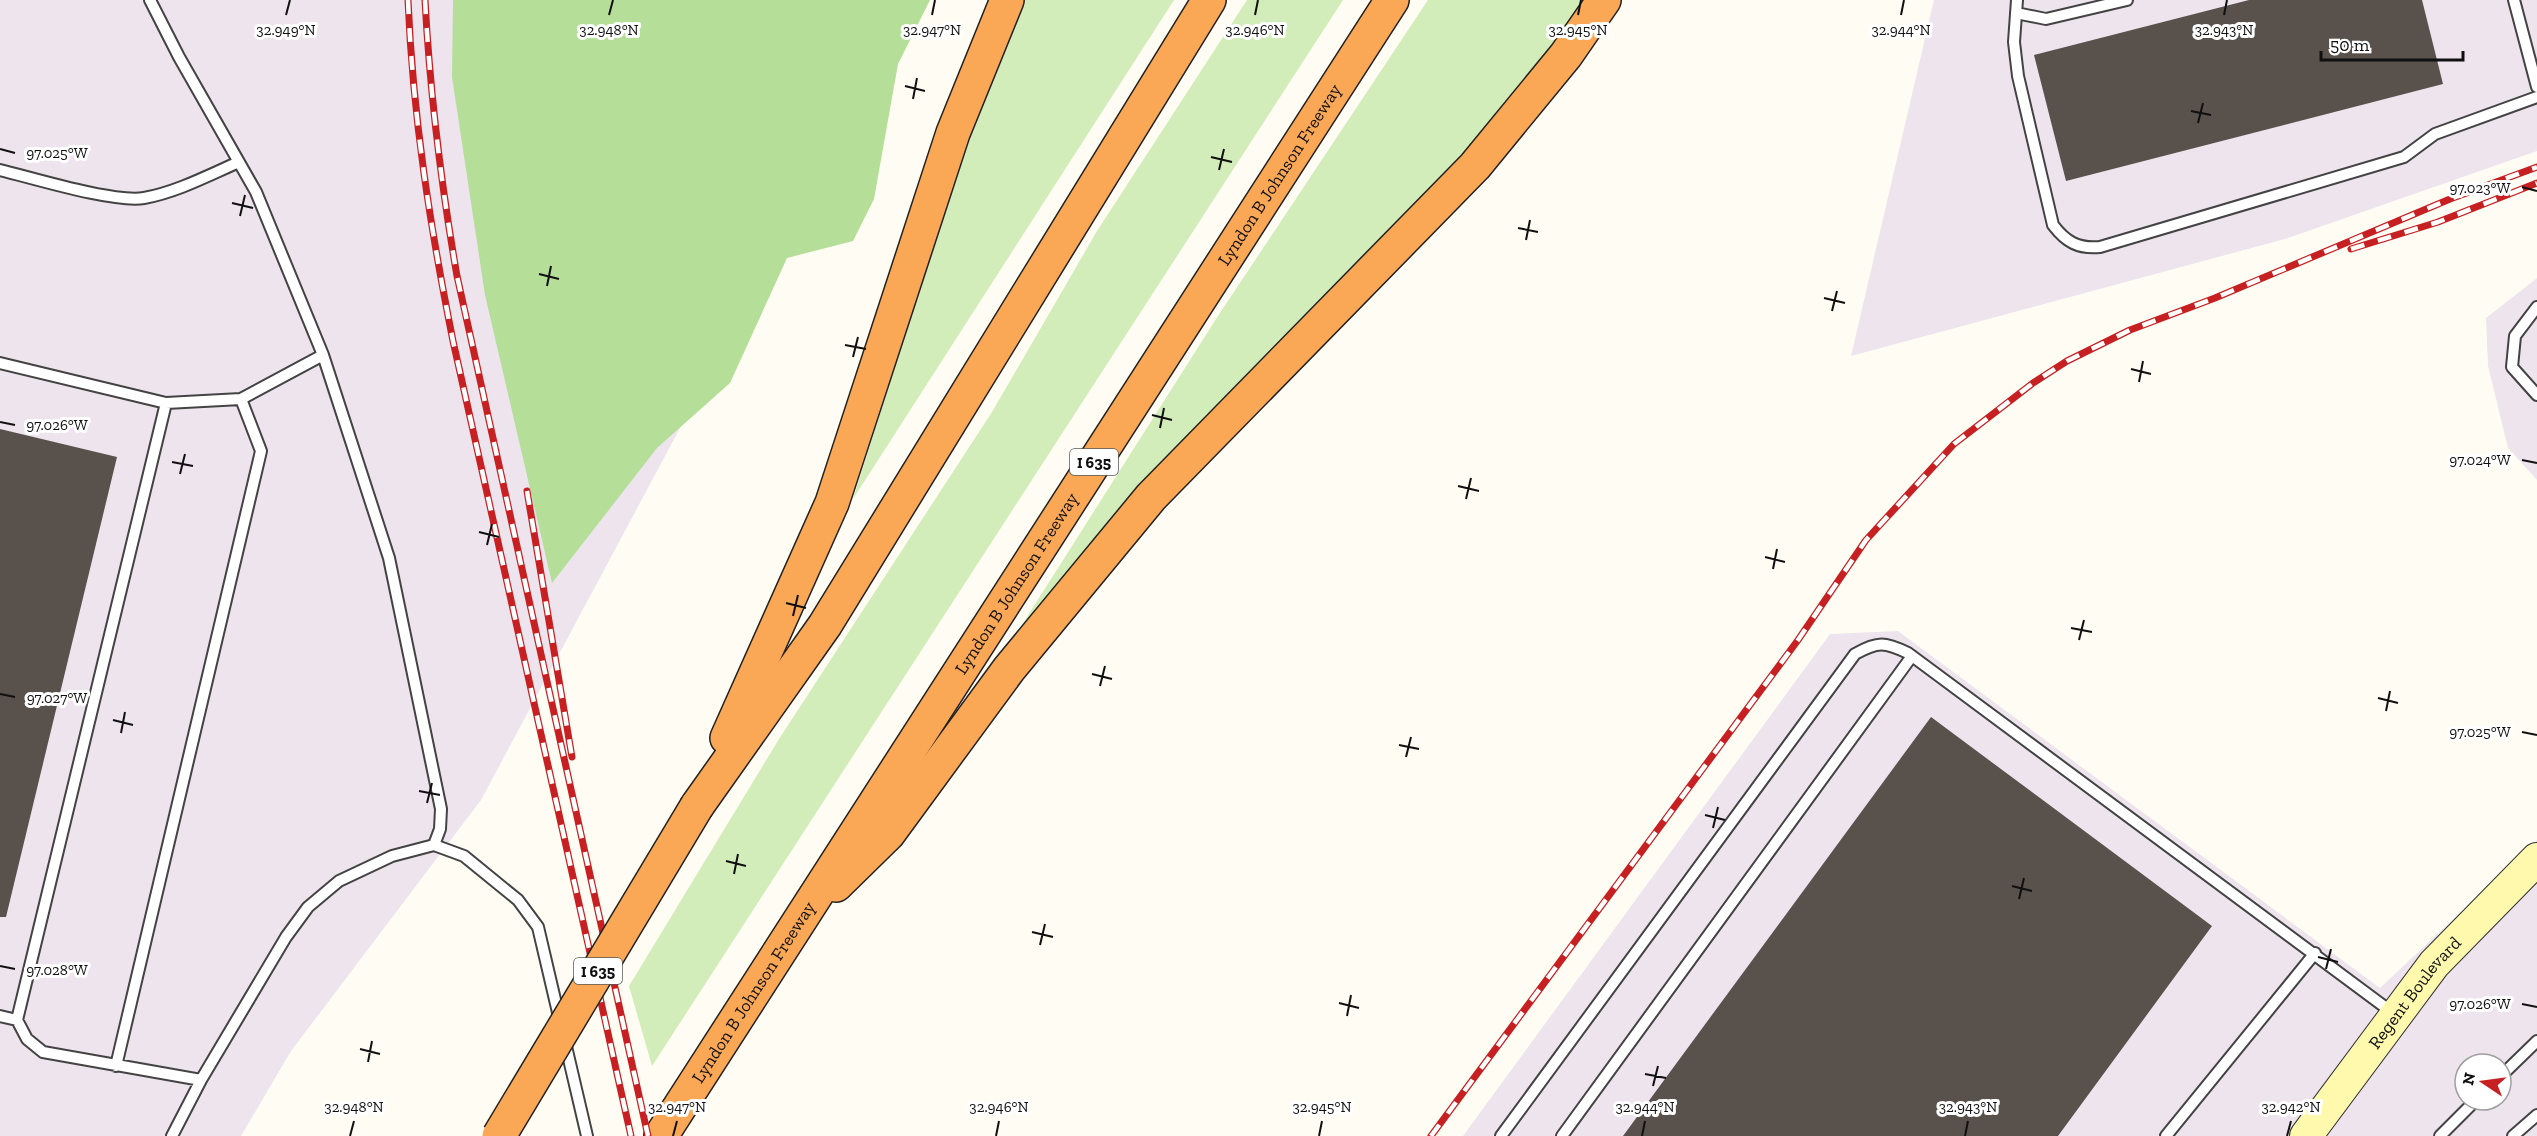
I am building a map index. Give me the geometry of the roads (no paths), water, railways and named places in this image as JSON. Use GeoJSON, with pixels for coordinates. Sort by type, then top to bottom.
{"type":"FeatureCollection","features":[{"type":"Feature","properties":{"kind":"highway"},"geometry":{"type":"LineString","coordinates":[[697,806],[832,504],[953,133],[1007,0]]}},
{"type":"Feature","properties":{"kind":"highway","name":"I 635"},"geometry":{"type":"LineString","coordinates":[[499,1136],[697,806],[825,625],[1209,0]]}},
{"type":"Feature","properties":{"kind":"highway","name":"Lyndon B Johnson Freeway"},"geometry":{"type":"LineString","coordinates":[[661,1136],[1392,0]]}},
{"type":"Feature","properties":{"kind":"highway"},"geometry":{"type":"LineString","coordinates":[[796,924],[888,834],[1009,669],[1151,497],[1475,166],[1560,63],[1604,0]]}},
{"type":"Feature","properties":{"kind":"street","name":"Regent Boulevard"},"geometry":{"type":"LineString","coordinates":[[2307,1136],[2434,964],[2537,859]]}},
{"type":"Feature","properties":{"kind":"lane"},"geometry":{"type":"LineString","coordinates":[[150,0],[179,57],[256,192],[323,355],[389,558],[441,809],[440,829],[434,844]]}},
{"type":"Feature","properties":{"kind":"lane"},"geometry":{"type":"LineString","coordinates":[[2017,0],[2014,42],[2018,76],[2053,225],[2065,240],[2084,248],[2100,247],[2404,157],[2434,134],[2537,97]]}},
{"type":"Feature","properties":{"kind":"lane"},"geometry":{"type":"LineString","coordinates":[[2016,13],[2046,19],[2127,0]]}},
{"type":"Feature","properties":{"kind":"lane"},"geometry":{"type":"LineString","coordinates":[[2514,0],[2537,87]]}},
{"type":"Feature","properties":{"kind":"lane"},"geometry":{"type":"LineString","coordinates":[[0,170],[122,198],[143,198],[183,186],[239,162]]}},
{"type":"Feature","properties":{"kind":"lane"},"geometry":{"type":"LineString","coordinates":[[2537,307],[2515,336],[2512,367],[2537,395]]}},
{"type":"Feature","properties":{"kind":"lane"},"geometry":{"type":"LineString","coordinates":[[0,363],[166,403],[241,399],[323,355]]}},
{"type":"Feature","properties":{"kind":"lane"},"geometry":{"type":"LineString","coordinates":[[116,1066],[261,451],[241,399]]}},
{"type":"Feature","properties":{"kind":"lane"},"geometry":{"type":"LineString","coordinates":[[166,403],[17,1020],[27,1039],[43,1052],[201,1080]]}},
{"type":"Feature","properties":{"kind":"lane"},"geometry":{"type":"LineString","coordinates":[[1501,1136],[1855,654],[1872,644],[1890,645],[1912,656],[2396,1015]]}},
{"type":"Feature","properties":{"kind":"lane"},"geometry":{"type":"LineString","coordinates":[[1562,1136],[1912,656]]}},
{"type":"Feature","properties":{"kind":"lane"},"geometry":{"type":"LineString","coordinates":[[172,1136],[201,1080],[286,937],[308,907],[339,880],[392,856],[434,844],[464,856],[499,883],[518,900],[538,927],[586,1136]]}},
{"type":"Feature","properties":{"kind":"lane"},"geometry":{"type":"LineString","coordinates":[[2166,1136],[2315,953]]}},
{"type":"Feature","properties":{"kind":"lane"},"geometry":{"type":"LineString","coordinates":[[0,1016],[17,1020]]}},
{"type":"Feature","properties":{"kind":"lane"},"geometry":{"type":"LineString","coordinates":[[2513,1064],[2537,1041]]}},
{"type":"Feature","properties":{"kind":"lane"},"geometry":{"type":"LineString","coordinates":[[2440,1136],[2464,1112]]}},
{"type":"Feature","properties":{"kind":"lane"},"geometry":{"type":"LineString","coordinates":[[2513,1136],[2537,1115]]}},
{"type":"Feature","properties":{"kind":"railway"},"geometry":{"type":"LineString","coordinates":[[408,0],[418,129],[437,256],[453,341],[631,1136]]}},
{"type":"Feature","properties":{"kind":"railway"},"geometry":{"type":"LineString","coordinates":[[425,0],[437,138],[457,276],[648,1136]]}},
{"type":"Feature","properties":{"kind":"railway"},"geometry":{"type":"LineString","coordinates":[[1431,1136],[1798,640],[1866,540],[1954,444],[2033,383],[2067,361],[2130,330],[2215,298],[2450,199],[2537,167]]}},
{"type":"Feature","properties":{"kind":"railway"},"geometry":{"type":"LineString","coordinates":[[2351,249],[2438,222],[2537,183]]}},
{"type":"Feature","properties":{"kind":"railway"},"geometry":{"type":"LineString","coordinates":[[527,491],[572,757]]}}]}
